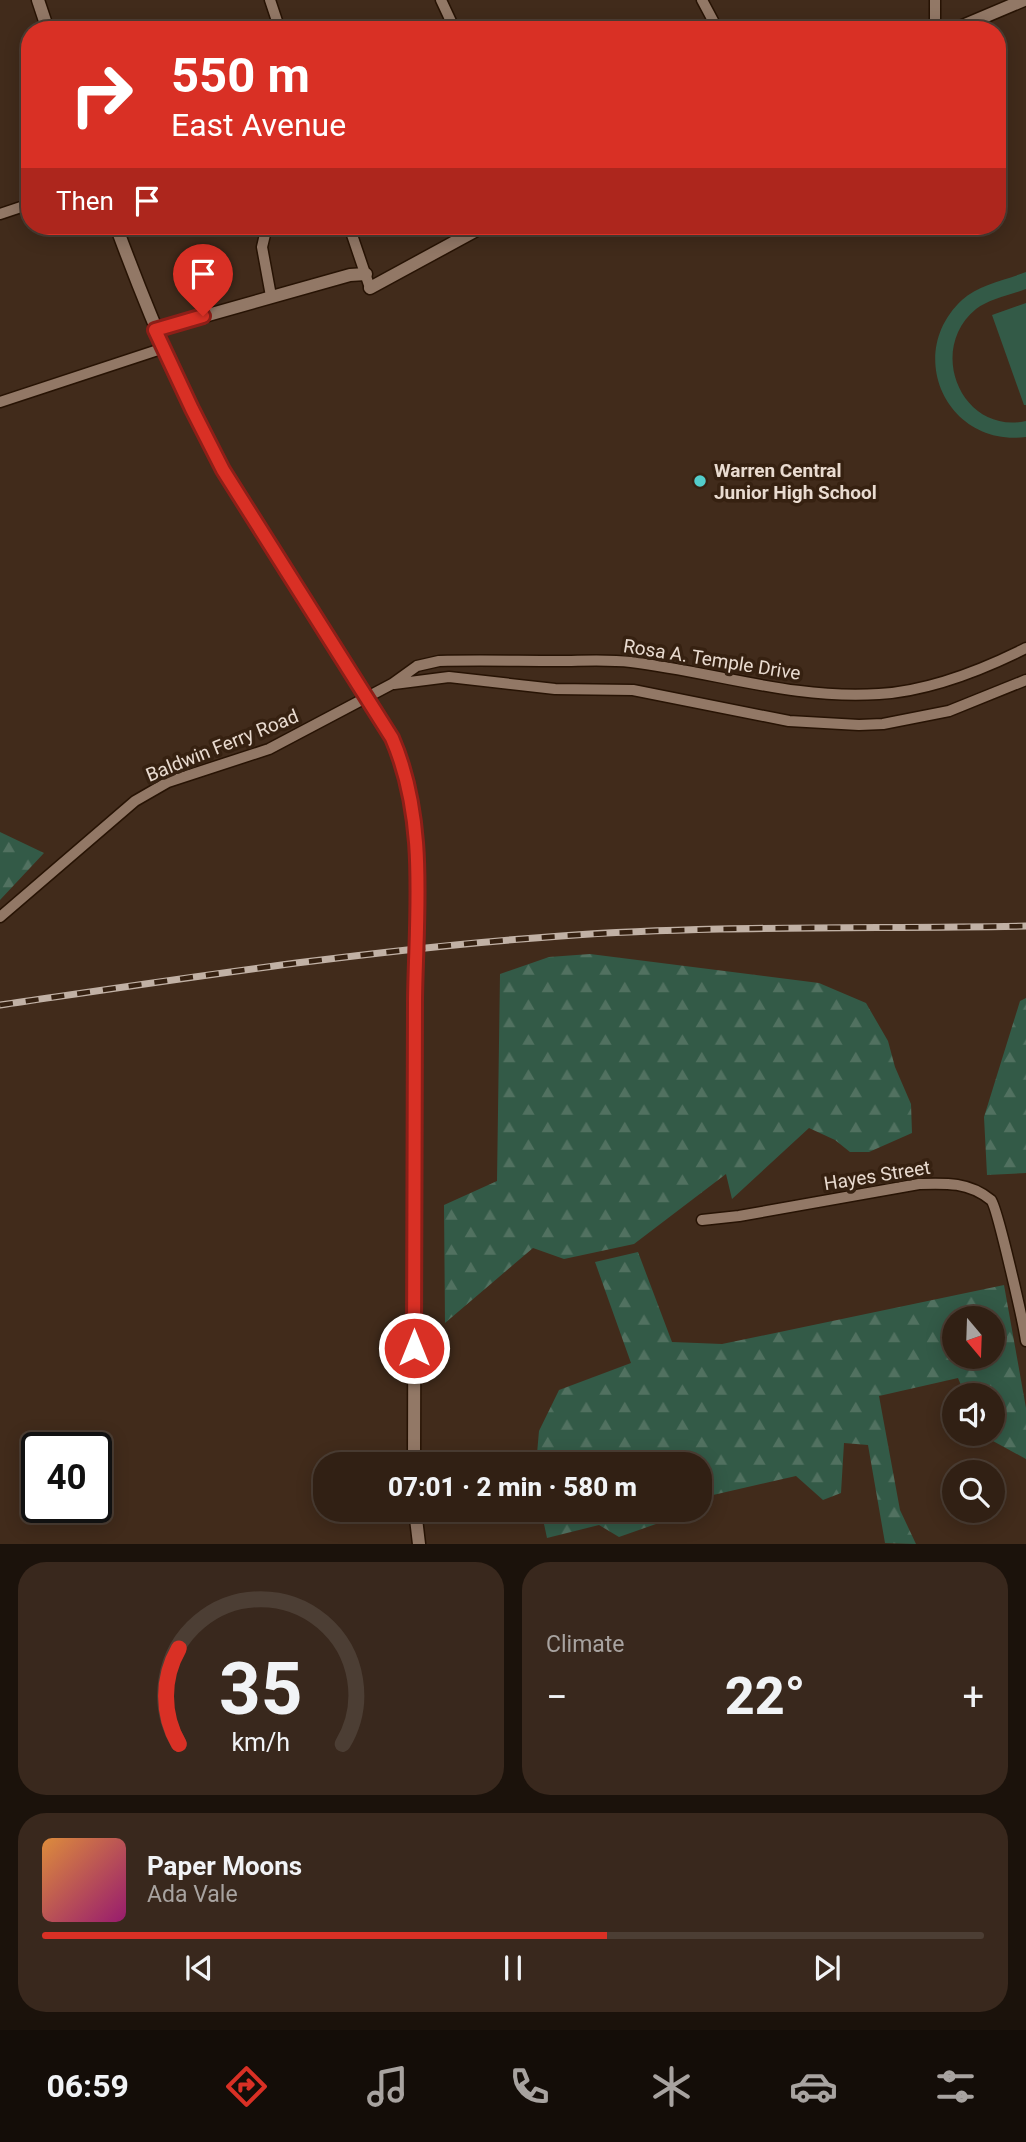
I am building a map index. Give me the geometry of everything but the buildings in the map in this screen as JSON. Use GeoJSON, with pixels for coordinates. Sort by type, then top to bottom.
{"type":"FeatureCollection","features":[{"type":"Feature","properties":{"kind":"street"},"geometry":{"type":"LineString","coordinates":[[38,0],[45,21]]}},
{"type":"Feature","properties":{"kind":"street"},"geometry":{"type":"LineString","coordinates":[[270,0],[277,21]]}},
{"type":"Feature","properties":{"kind":"street"},"geometry":{"type":"LineString","coordinates":[[441,0],[451,21]]}},
{"type":"Feature","properties":{"kind":"street"},"geometry":{"type":"LineString","coordinates":[[702,0],[713,21]]}},
{"type":"Feature","properties":{"kind":"street"},"geometry":{"type":"LineString","coordinates":[[935,0],[935,21]]}},
{"type":"Feature","properties":{"kind":"street"},"geometry":{"type":"LineString","coordinates":[[974,21],[1024,0]]}},
{"type":"Feature","properties":{"kind":"street"},"geometry":{"type":"LineString","coordinates":[[0,214],[21,207]]}},
{"type":"Feature","properties":{"kind":"street"},"geometry":{"type":"LineString","coordinates":[[119,235],[155,330],[223,470],[392,738],[409,785],[414,807],[417,896],[414,1452]]}},
{"type":"Feature","properties":{"kind":"street"},"geometry":{"type":"LineString","coordinates":[[265,235],[262,247],[271,296]]}},
{"type":"Feature","properties":{"kind":"street"},"geometry":{"type":"LineString","coordinates":[[352,235],[370,288],[467,235]]}},
{"type":"Feature","properties":{"kind":"street"},"geometry":{"type":"LineString","coordinates":[[155,330],[271,296],[351,275],[366,274]]}},
{"type":"Feature","properties":{"kind":"street"},"geometry":{"type":"LineString","coordinates":[[0,402],[163,348]]}},
{"type":"Feature","properties":{"kind":"street","name":"Rosa A. Temple Drive"},"geometry":{"type":"LineString","coordinates":[[367,696],[392,684],[417,666],[439,661],[615,661],[659,666],[777,688],[827,694],[881,694],[913,690],[942,681],[982,668],[1026,648]]}},
{"type":"Feature","properties":{"kind":"street","name":"Rosa A. Temple Drive"},"geometry":{"type":"LineString","coordinates":[[392,684],[449,677],[555,689],[633,690],[789,721],[859,725],[883,724],[949,711],[1026,680]]}},
{"type":"Feature","properties":{"kind":"street","name":"Baldwin Ferry Road"},"geometry":{"type":"LineString","coordinates":[[0,917],[135,801],[167,782],[269,749],[367,696]]}},
{"type":"Feature","properties":{"kind":"street","name":"Hayes Street"},"geometry":{"type":"LineString","coordinates":[[702,1220],[919,1185],[946,1183],[972,1186],[994,1203],[1023,1318],[1026,1342]]}},
{"type":"Feature","properties":{"kind":"street"},"geometry":{"type":"LineString","coordinates":[[416,1522],[419,1544]]}},
{"type":"Feature","properties":{"kind":"green space"},"geometry":{"type":"Polygon","coordinates":[[[1026,272],[1026,289],[976,309],[961,326],[954,346],[953,366],[958,386],[969,403],[984,415],[1003,422],[1026,421],[1026,437],[998,436],[975,427],[956,412],[943,392],[936,370],[936,346],[945,322],[962,300],[984,287],[1026,272]]]}},
{"type":"Feature","properties":{"kind":"green space"},"geometry":{"type":"Polygon","coordinates":[[[1026,303],[1026,405],[1024,405],[992,315],[1026,303]]]}},
{"type":"Feature","properties":{"kind":"green space"},"geometry":{"type":"Polygon","coordinates":[[[0,832],[44,853],[0,900],[0,832]]]}},
{"type":"Feature","properties":{"kind":"green space"},"geometry":{"type":"Polygon","coordinates":[[[590,954],[819,983],[866,1003],[888,1041],[895,1067],[911,1104],[912,1133],[869,1152],[850,1152],[835,1140],[809,1128],[732,1199],[726,1174],[634,1244],[564,1259],[533,1248],[445,1323],[444,1205],[497,1181],[500,974],[549,957],[590,954]]]}},
{"type":"Feature","properties":{"kind":"green space"},"geometry":{"type":"Polygon","coordinates":[[[1026,998],[1026,1173],[987,1175],[984,1117],[1020,1001],[1026,998]]]}},
{"type":"Feature","properties":{"kind":"green space"},"geometry":{"type":"Polygon","coordinates":[[[638,1252],[672,1342],[722,1344],[1004,1285],[1026,1408],[1026,1459],[1002,1446],[1005,1446],[1005,1383],[960,1383],[958,1378],[879,1396],[900,1510],[916,1544],[885,1543],[868,1445],[844,1443],[841,1493],[823,1500],[796,1476],[712,1495],[712,1452],[537,1452],[539,1431],[559,1390],[631,1363],[595,1262],[638,1252]]]}},
{"type":"Feature","properties":{"kind":"green space"},"geometry":{"type":"Polygon","coordinates":[[[544,1522],[662,1522],[619,1537],[599,1525],[547,1538],[544,1522]]]}},
{"type":"Feature","properties":{"kind":"railway"},"geometry":{"type":"LineString","coordinates":[[0,1005],[350,956],[561,936],[735,929],[1026,926]]}},
{"type":"Feature","properties":{"kind":"place","name":"Warren Central Junior High School"},"geometry":{"type":"Point","coordinates":[700,481]}},
{"type":"Feature","properties":{"kind":"route"},"geometry":{"type":"LineString","coordinates":[[203,316],[155,330],[223,470],[392,738],[401,759],[414,807],[417,896],[414,1348]]}}]}
